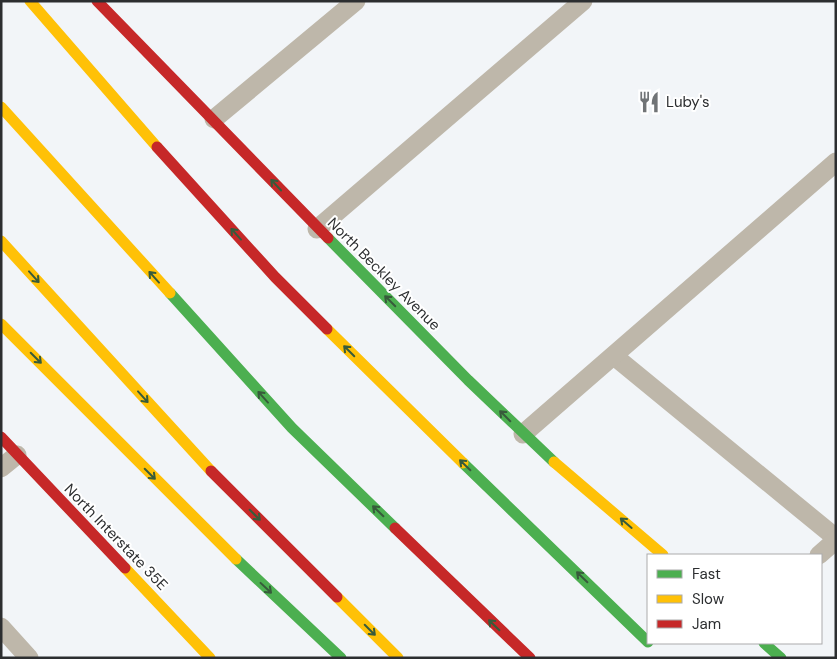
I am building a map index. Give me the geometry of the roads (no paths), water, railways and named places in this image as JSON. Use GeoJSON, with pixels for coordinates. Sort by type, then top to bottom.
{"type":"FeatureCollection","features":[{"type":"Feature","properties":{"kind":"main road"},"geometry":{"type":"LineString","coordinates":[[30,1],[138,127],[275,276],[416,419],[647,642]]}},
{"type":"Feature","properties":{"kind":"main road","name":"North Beckley Avenue"},"geometry":{"type":"LineString","coordinates":[[97,1],[214,119],[317,229],[523,434],[662,554]]}},
{"type":"Feature","properties":{"kind":"main road"},"geometry":{"type":"LineString","coordinates":[[1,107],[292,428],[530,658]]}},
{"type":"Feature","properties":{"kind":"main road"},"geometry":{"type":"LineString","coordinates":[[1,241],[199,459],[398,658]]}},
{"type":"Feature","properties":{"kind":"main road"},"geometry":{"type":"LineString","coordinates":[[1,324],[248,571],[340,658]]}},
{"type":"Feature","properties":{"kind":"main road","name":"North Interstate 35E"},"geometry":{"type":"LineString","coordinates":[[1,437],[210,658]]}},
{"type":"Feature","properties":{"kind":"main road"},"geometry":{"type":"LineString","coordinates":[[649,644],[658,653]]}},
{"type":"Feature","properties":{"kind":"main road"},"geometry":{"type":"LineString","coordinates":[[765,644],[781,658]]}},
{"type":"Feature","properties":{"kind":"lane"},"geometry":{"type":"LineString","coordinates":[[214,119],[339,13],[356,1]]}},
{"type":"Feature","properties":{"kind":"lane"},"geometry":{"type":"LineString","coordinates":[[317,229],[583,1]]}},
{"type":"Feature","properties":{"kind":"lane"},"geometry":{"type":"LineString","coordinates":[[523,434],[836,162]]}},
{"type":"Feature","properties":{"kind":"lane"},"geometry":{"type":"LineString","coordinates":[[614,356],[836,539],[820,554]]}},
{"type":"Feature","properties":{"kind":"lane"},"geometry":{"type":"LineString","coordinates":[[1,468],[17,455]]}},
{"type":"Feature","properties":{"kind":"lane"},"geometry":{"type":"LineString","coordinates":[[1,627],[29,658]]}},
{"type":"Feature","properties":{"kind":"place","name":"Luby's"},"geometry":{"type":"Point","coordinates":[649,102]}}]}
